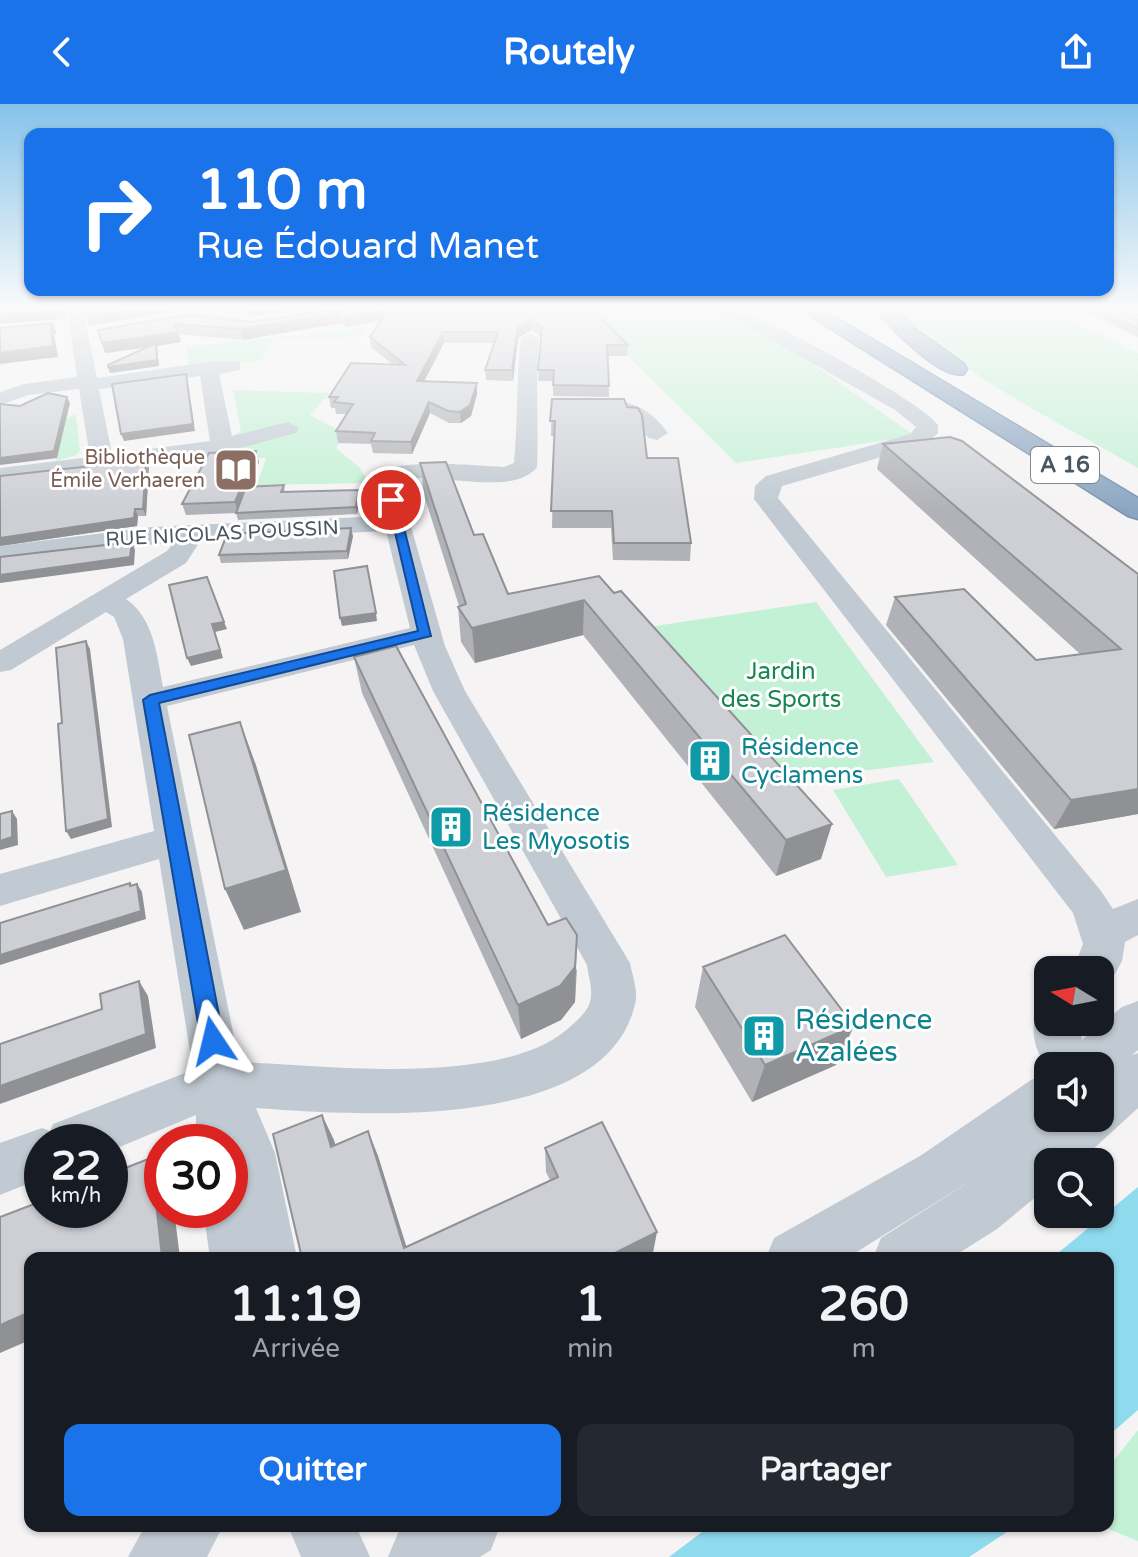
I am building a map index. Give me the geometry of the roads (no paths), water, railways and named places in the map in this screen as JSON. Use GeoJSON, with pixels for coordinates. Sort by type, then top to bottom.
{"type":"FeatureCollection","features":[{"type":"Feature","properties":{"kind":"highway"},"geometry":{"type":"LineString","coordinates":[[916,377],[993,420]]}},
{"type":"Feature","properties":{"kind":"highway","name":"A 16"},"geometry":{"type":"LineString","coordinates":[[921,377],[1138,510]]}},
{"type":"Feature","properties":{"kind":"highway","name":"A 16"},"geometry":{"type":"LineString","coordinates":[[951,377],[1134,481]]}},
{"type":"Feature","properties":{"kind":"highway"},"geometry":{"type":"LineString","coordinates":[[969,377],[975,381]]}},
{"type":"Feature","properties":{"kind":"street"},"geometry":{"type":"LineString","coordinates":[[0,399],[47,377]]}},
{"type":"Feature","properties":{"kind":"street"},"geometry":{"type":"LineString","coordinates":[[0,399],[24,390],[100,377]]}},
{"type":"Feature","properties":{"kind":"street"},"geometry":{"type":"LineString","coordinates":[[207,450],[220,445],[222,439],[210,377]]}},
{"type":"Feature","properties":{"kind":"street"},"geometry":{"type":"LineString","coordinates":[[118,1124],[220,1085],[404,1092],[465,1086],[506,1077],[575,1053],[596,1037],[610,1016],[615,986],[608,963],[449,691],[426,633],[385,478],[401,472],[499,474],[519,471],[526,463],[522,398],[525,377]]}},
{"type":"Feature","properties":{"kind":"street"},"geometry":{"type":"LineString","coordinates":[[850,377],[919,417],[927,425],[924,445],[774,481],[767,486],[766,499],[1087,902],[1112,940]]}},
{"type":"Feature","properties":{"kind":"street"},"geometry":{"type":"LineString","coordinates":[[85,378],[102,463]]}},
{"type":"Feature","properties":{"kind":"street"},"geometry":{"type":"LineString","coordinates":[[522,398],[629,405],[644,415],[657,433]]}},
{"type":"Feature","properties":{"kind":"street"},"geometry":{"type":"LineString","coordinates":[[499,474],[505,439],[522,398]]}},
{"type":"Feature","properties":{"kind":"street"},"geometry":{"type":"LineString","coordinates":[[0,475],[207,450],[288,428]]}},
{"type":"Feature","properties":{"kind":"street","name":"RUE NICOLAS POUSSIN"},"geometry":{"type":"LineString","coordinates":[[0,554],[193,532],[397,523]]}},
{"type":"Feature","properties":{"kind":"street"},"geometry":{"type":"LineString","coordinates":[[0,663],[177,557],[193,532]]}},
{"type":"Feature","properties":{"kind":"street"},"geometry":{"type":"LineString","coordinates":[[107,599],[127,613],[134,624],[177,839],[220,1085],[221,1124]]}},
{"type":"Feature","properties":{"kind":"street"},"geometry":{"type":"LineString","coordinates":[[150,700],[426,633]]}},
{"type":"Feature","properties":{"kind":"street"},"geometry":{"type":"LineString","coordinates":[[0,890],[177,839]]}},
{"type":"Feature","properties":{"kind":"street"},"geometry":{"type":"LineString","coordinates":[[1114,1075],[1138,1021]]}},
{"type":"Feature","properties":{"kind":"street"},"geometry":{"type":"LineString","coordinates":[[220,1085],[249,1153],[268,1252]]}},
{"type":"Feature","properties":{"kind":"street"},"geometry":{"type":"LineString","coordinates":[[804,1252],[938,1174],[1034,1106]]}},
{"type":"Feature","properties":{"kind":"street"},"geometry":{"type":"LineString","coordinates":[[911,1252],[978,1210],[1064,1132]]}},
{"type":"Feature","properties":{"kind":"street"},"geometry":{"type":"LineString","coordinates":[[0,1169],[24,1160]]}},
{"type":"Feature","properties":{"kind":"street"},"geometry":{"type":"LineString","coordinates":[[233,1228],[237,1252]]}},
{"type":"Feature","properties":{"kind":"street"},"geometry":{"type":"LineString","coordinates":[[324,1532],[336,1557]]}},
{"type":"Feature","properties":{"kind":"street"},"geometry":{"type":"LineString","coordinates":[[422,1557],[458,1532]]}},
{"type":"Feature","properties":{"kind":"water"},"geometry":{"type":"Polygon","coordinates":[[[1138,1187],[1138,1410],[1114,1431],[1114,1252],[1059,1252],[1088,1228],[1114,1228],[1114,1207],[1138,1187]]]}},
{"type":"Feature","properties":{"kind":"water"},"geometry":{"type":"Polygon","coordinates":[[[702,1532],[1007,1532],[969,1557],[669,1557],[702,1532]]]}},
{"type":"Feature","properties":{"kind":"place","name":"Bibliothèque Émile Verhaeren"},"geometry":{"type":"Point","coordinates":[236,470]}},
{"type":"Feature","properties":{"kind":"place","name":"Résidence Cyclamens"},"geometry":{"type":"Point","coordinates":[710,761]}},
{"type":"Feature","properties":{"kind":"place","name":"Résidence Les Myosotis"},"geometry":{"type":"Point","coordinates":[451,827]}},
{"type":"Feature","properties":{"kind":"place","name":"Résidence Azalées"},"geometry":{"type":"Point","coordinates":[764,1036]}},
{"type":"Feature","properties":{"kind":"park label","name":"Jardin des Sports"},"geometry":{"type":"Point","coordinates":[781,685]}}]}
